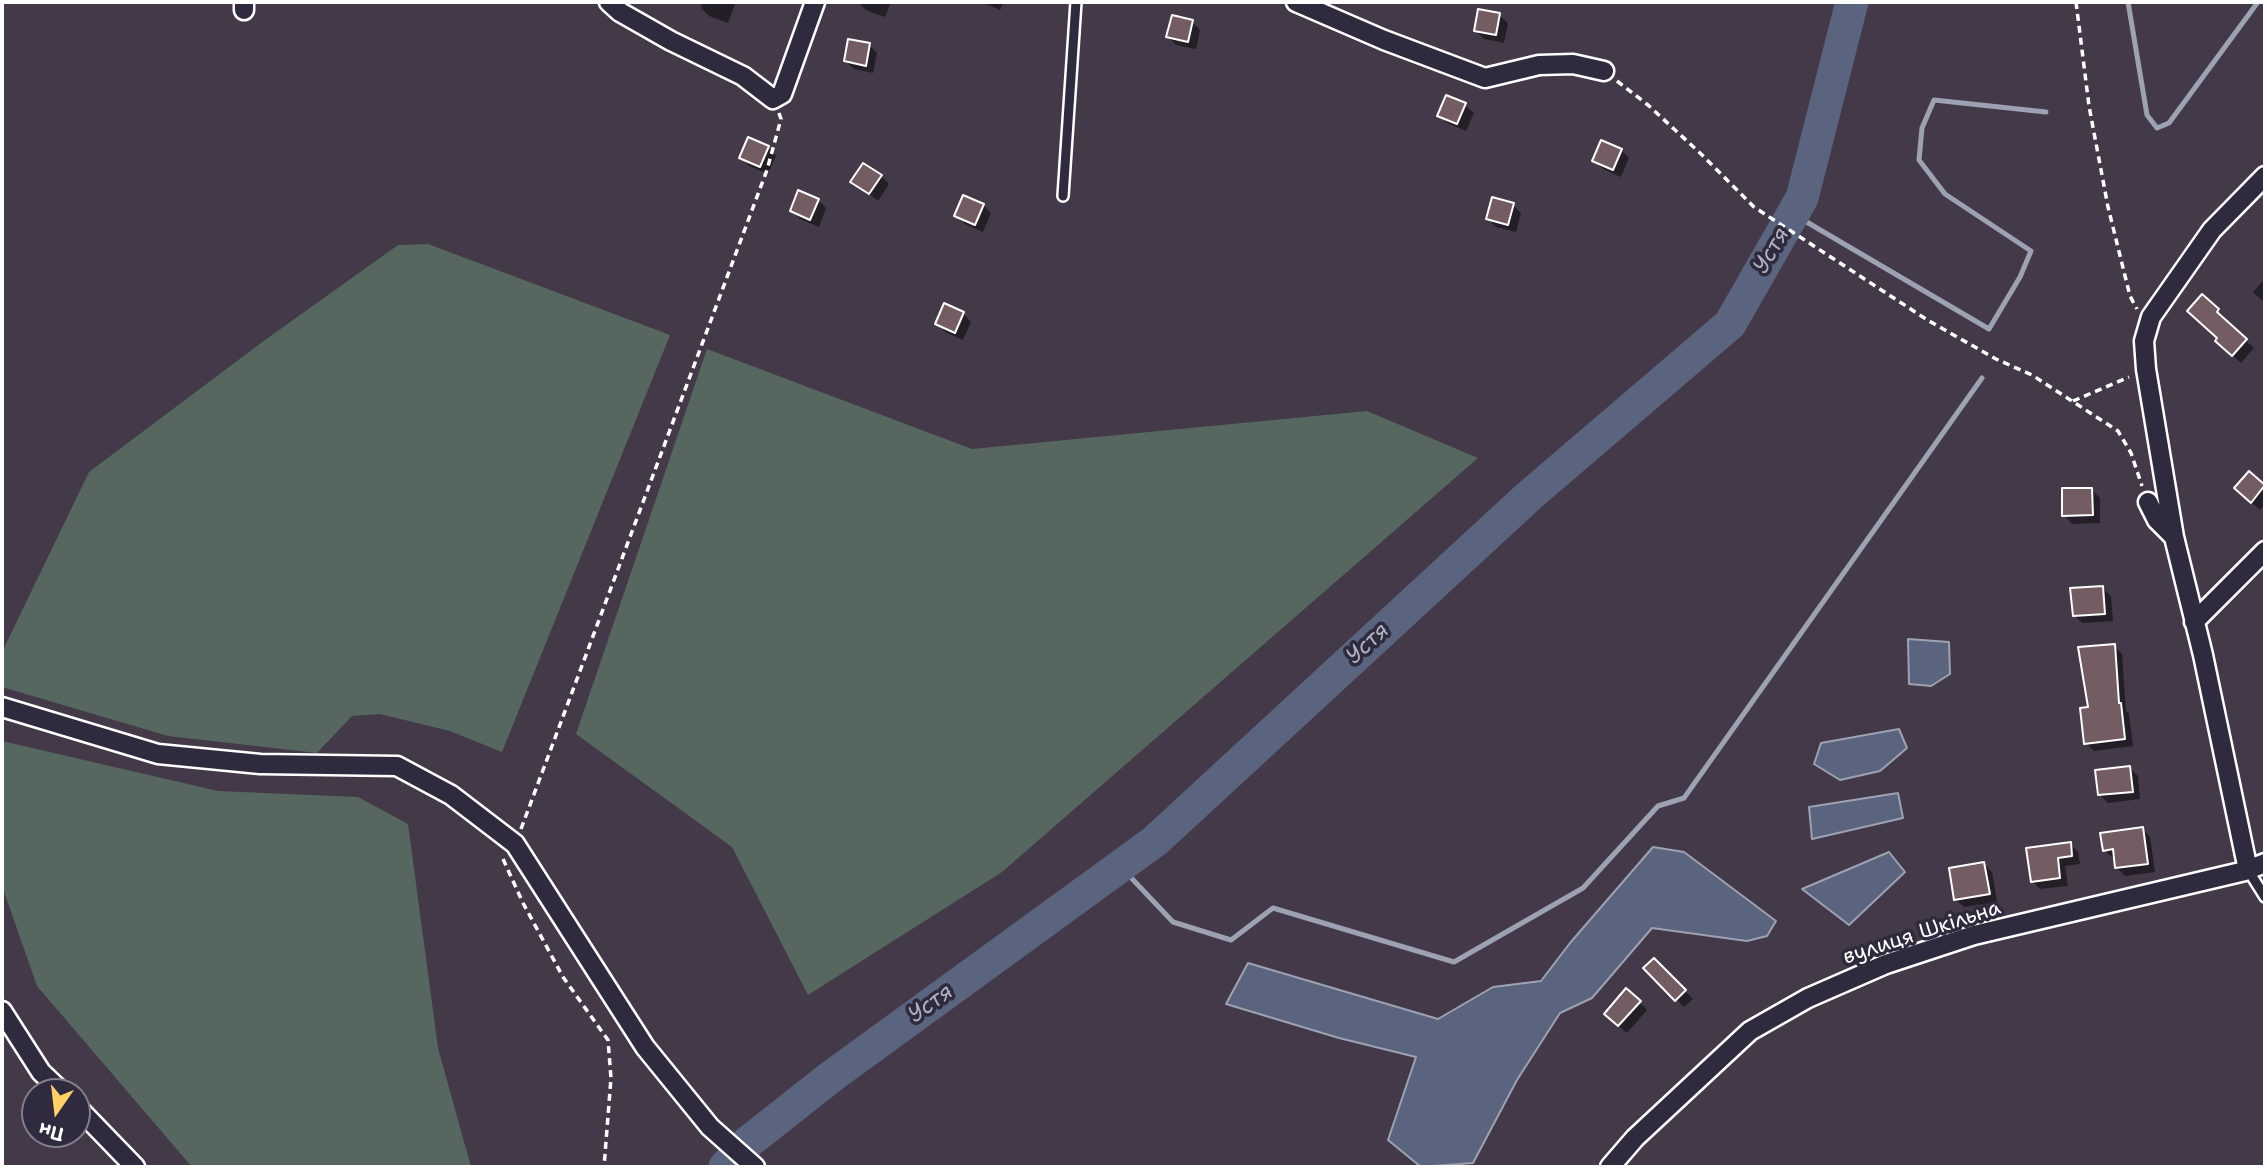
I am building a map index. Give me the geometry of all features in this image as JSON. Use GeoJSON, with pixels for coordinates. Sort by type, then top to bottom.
{"type":"FeatureCollection","features":[{"type":"Feature","properties":{"kind":"street"},"geometry":{"type":"LineString","coordinates":[[609,2],[620,12],[671,41],[743,76],[773,99],[782,94],[816,2]]}},
{"type":"Feature","properties":{"kind":"street"},"geometry":{"type":"LineString","coordinates":[[1289,2],[1296,2],[1431,59],[1485,78],[1539,65],[1573,64],[1604,71]]}},
{"type":"Feature","properties":{"kind":"street"},"geometry":{"type":"LineString","coordinates":[[2248,870],[2203,655],[2174,537],[2146,369],[2144,341],[2151,317],[2212,230],[2265,176]]}},
{"type":"Feature","properties":{"kind":"street"},"geometry":{"type":"LineString","coordinates":[[2148,502],[2157,520],[2174,537]]}},
{"type":"Feature","properties":{"kind":"street"},"geometry":{"type":"LineString","coordinates":[[2194,622],[2265,551]]}},
{"type":"Feature","properties":{"kind":"street"},"geometry":{"type":"LineString","coordinates":[[2,707],[158,754],[260,764],[397,766],[451,795],[515,844],[645,1047],[710,1127],[755,1167]]}},
{"type":"Feature","properties":{"kind":"street","name":"вулиця Шкільна"},"geometry":{"type":"LineString","coordinates":[[1610,1167],[1635,1138],[1750,1031],[1808,998],[1886,964],[1974,935],[2248,870],[2265,863]]}},
{"type":"Feature","properties":{"kind":"street"},"geometry":{"type":"LineString","coordinates":[[2,1012],[47,1078]]}},
{"type":"Feature","properties":{"kind":"street"},"geometry":{"type":"LineString","coordinates":[[91,1121],[135,1167]]}},
{"type":"Feature","properties":{"kind":"lane"},"geometry":{"type":"LineString","coordinates":[[1063,196],[1076,2]]}},
{"type":"Feature","properties":{"kind":"lane"},"geometry":{"type":"LineString","coordinates":[[2248,870],[2265,897]]}},
{"type":"Feature","properties":{"kind":"path"},"geometry":{"type":"LineString","coordinates":[[2076,2],[2089,106],[2108,207],[2130,296],[2148,330]]}},
{"type":"Feature","properties":{"kind":"path"},"geometry":{"type":"LineString","coordinates":[[1604,71],[1648,105],[1754,207],[1928,321],[1996,359],[2032,375],[2118,431],[2131,453],[2148,502]]}},
{"type":"Feature","properties":{"kind":"path"},"geometry":{"type":"LineString","coordinates":[[604,1167],[611,1078],[608,1040],[563,977],[502,860],[515,844],[767,170],[781,119],[773,99]]}},
{"type":"Feature","properties":{"kind":"path"},"geometry":{"type":"LineString","coordinates":[[2073,401],[2146,369]]}},
{"type":"Feature","properties":{"kind":"green space"},"geometry":{"type":"Polygon","coordinates":[[[428,244],[670,335],[502,752],[450,731],[380,714],[352,716],[317,753],[168,736],[2,687],[2,652],[89,472],[265,340],[398,245],[428,244]]]}},
{"type":"Feature","properties":{"kind":"green space"},"geometry":{"type":"Polygon","coordinates":[[[707,349],[972,449],[1367,411],[1478,458],[1002,872],[808,995],[732,847],[576,734],[707,349]]]}},
{"type":"Feature","properties":{"kind":"green space"},"geometry":{"type":"Polygon","coordinates":[[[2,741],[218,791],[358,797],[408,824],[438,1048],[471,1167],[192,1167],[37,986],[2,886],[2,741]]]}},
{"type":"Feature","properties":{"kind":"water"},"geometry":{"type":"Polygon","coordinates":[[[1908,639],[1949,642],[1950,674],[1931,686],[1909,684],[1908,639]]]}},
{"type":"Feature","properties":{"kind":"water"},"geometry":{"type":"Polygon","coordinates":[[[1899,729],[1907,748],[1880,771],[1840,780],[1814,764],[1821,743],[1899,729]]]}},
{"type":"Feature","properties":{"kind":"water"},"geometry":{"type":"Polygon","coordinates":[[[1898,793],[1903,818],[1812,839],[1809,807],[1898,793]]]}},
{"type":"Feature","properties":{"kind":"water"},"geometry":{"type":"Polygon","coordinates":[[[1653,847],[1684,852],[1776,921],[1767,936],[1747,941],[1652,928],[1592,998],[1560,1013],[1517,1080],[1473,1163],[1421,1167],[1388,1140],[1416,1057],[1339,1038],[1226,1004],[1248,963],[1438,1019],[1493,987],[1541,981],[1570,943],[1653,847]]]}},
{"type":"Feature","properties":{"kind":"water"},"geometry":{"type":"Polygon","coordinates":[[[1889,852],[1905,872],[1849,925],[1802,889],[1889,852]]]}},
{"type":"Feature","properties":{"kind":"building"},"geometry":{"type":"Polygon","coordinates":[[[1478,9],[1500,13],[1496,35],[1474,31],[1478,9]]]}},
{"type":"Feature","properties":{"kind":"building"},"geometry":{"type":"Polygon","coordinates":[[[1172,15],[1193,20],[1188,42],[1166,37],[1172,15]]]}},
{"type":"Feature","properties":{"kind":"building"},"geometry":{"type":"Polygon","coordinates":[[[848,39],[870,43],[866,66],[844,61],[848,39]]]}},
{"type":"Feature","properties":{"kind":"building"},"geometry":{"type":"Polygon","coordinates":[[[1446,95],[1466,103],[1457,124],[1437,116],[1446,95]]]}},
{"type":"Feature","properties":{"kind":"building"},"geometry":{"type":"Polygon","coordinates":[[[748,137],[769,146],[760,167],[739,158],[748,137]]]}},
{"type":"Feature","properties":{"kind":"building"},"geometry":{"type":"Polygon","coordinates":[[[1601,140],[1622,149],[1613,170],[1592,161],[1601,140]]]}},
{"type":"Feature","properties":{"kind":"building"},"geometry":{"type":"Polygon","coordinates":[[[863,163],[882,175],[869,194],[850,182],[863,163]]]}},
{"type":"Feature","properties":{"kind":"building"},"geometry":{"type":"Polygon","coordinates":[[[798,190],[819,199],[810,220],[790,211],[798,190]]]}},
{"type":"Feature","properties":{"kind":"building"},"geometry":{"type":"Polygon","coordinates":[[[963,195],[984,204],[975,225],[954,216],[963,195]]]}},
{"type":"Feature","properties":{"kind":"building"},"geometry":{"type":"Polygon","coordinates":[[[1492,197],[1514,203],[1508,225],[1486,219],[1492,197]]]}},
{"type":"Feature","properties":{"kind":"building"},"geometry":{"type":"Polygon","coordinates":[[[2202,294],[2219,309],[2217,312],[2247,339],[2232,356],[2215,341],[2217,338],[2187,311],[2202,294]]]}},
{"type":"Feature","properties":{"kind":"building"},"geometry":{"type":"Polygon","coordinates":[[[944,303],[964,312],[955,333],[935,324],[944,303]]]}},
{"type":"Feature","properties":{"kind":"building"},"geometry":{"type":"Polygon","coordinates":[[[2249,471],[2265,485],[2251,503],[2234,488],[2249,471]]]}},
{"type":"Feature","properties":{"kind":"building"},"geometry":{"type":"Polygon","coordinates":[[[2062,488],[2092,488],[2093,515],[2062,516],[2062,488]]]}},
{"type":"Feature","properties":{"kind":"building"},"geometry":{"type":"Polygon","coordinates":[[[2103,586],[2105,614],[2073,616],[2070,588],[2103,586]]]}},
{"type":"Feature","properties":{"kind":"building"},"geometry":{"type":"Polygon","coordinates":[[[2115,644],[2119,703],[2125,739],[2084,744],[2080,708],[2088,707],[2078,647],[2115,644]]]}},
{"type":"Feature","properties":{"kind":"building"},"geometry":{"type":"Polygon","coordinates":[[[2130,766],[2133,792],[2098,795],[2095,770],[2130,766]]]}},
{"type":"Feature","properties":{"kind":"building"},"geometry":{"type":"Polygon","coordinates":[[[2143,827],[2148,864],[2115,868],[2113,849],[2103,851],[2100,833],[2143,827]]]}},
{"type":"Feature","properties":{"kind":"building"},"geometry":{"type":"Polygon","coordinates":[[[2071,842],[2072,856],[2058,858],[2060,878],[2031,882],[2026,848],[2071,842]]]}},
{"type":"Feature","properties":{"kind":"building"},"geometry":{"type":"Polygon","coordinates":[[[1984,862],[1990,894],[1954,900],[1949,868],[1984,862]]]}},
{"type":"Feature","properties":{"kind":"building"},"geometry":{"type":"Polygon","coordinates":[[[1654,958],[1686,990],[1675,1001],[1643,968],[1654,958]]]}},
{"type":"Feature","properties":{"kind":"building"},"geometry":{"type":"Polygon","coordinates":[[[1626,988],[1641,1001],[1618,1026],[1604,1014],[1626,988]]]}},
{"type":"Feature","properties":{"kind":"waterway","name":"Устя"},"geometry":{"type":"LineString","coordinates":[[725,1167],[747,1143],[832,1076],[1155,841],[1529,496],[1730,324],[1802,198],[1852,2]]}},
{"type":"Feature","properties":{"kind":"waterway"},"geometry":{"type":"LineString","coordinates":[[2128,2],[2147,115],[2157,128],[2169,123],[2258,2]]}},
{"type":"Feature","properties":{"kind":"waterway"},"geometry":{"type":"LineString","coordinates":[[1793,214],[1989,329],[2020,277],[2031,251],[1945,194],[1919,160],[1922,128],[1934,100],[2046,112]]}},
{"type":"Feature","properties":{"kind":"waterway"},"geometry":{"type":"LineString","coordinates":[[1120,866],[1173,922],[1231,940],[1273,908],[1454,962],[1583,888],[1658,806],[1684,798],[1982,378]]}}]}
